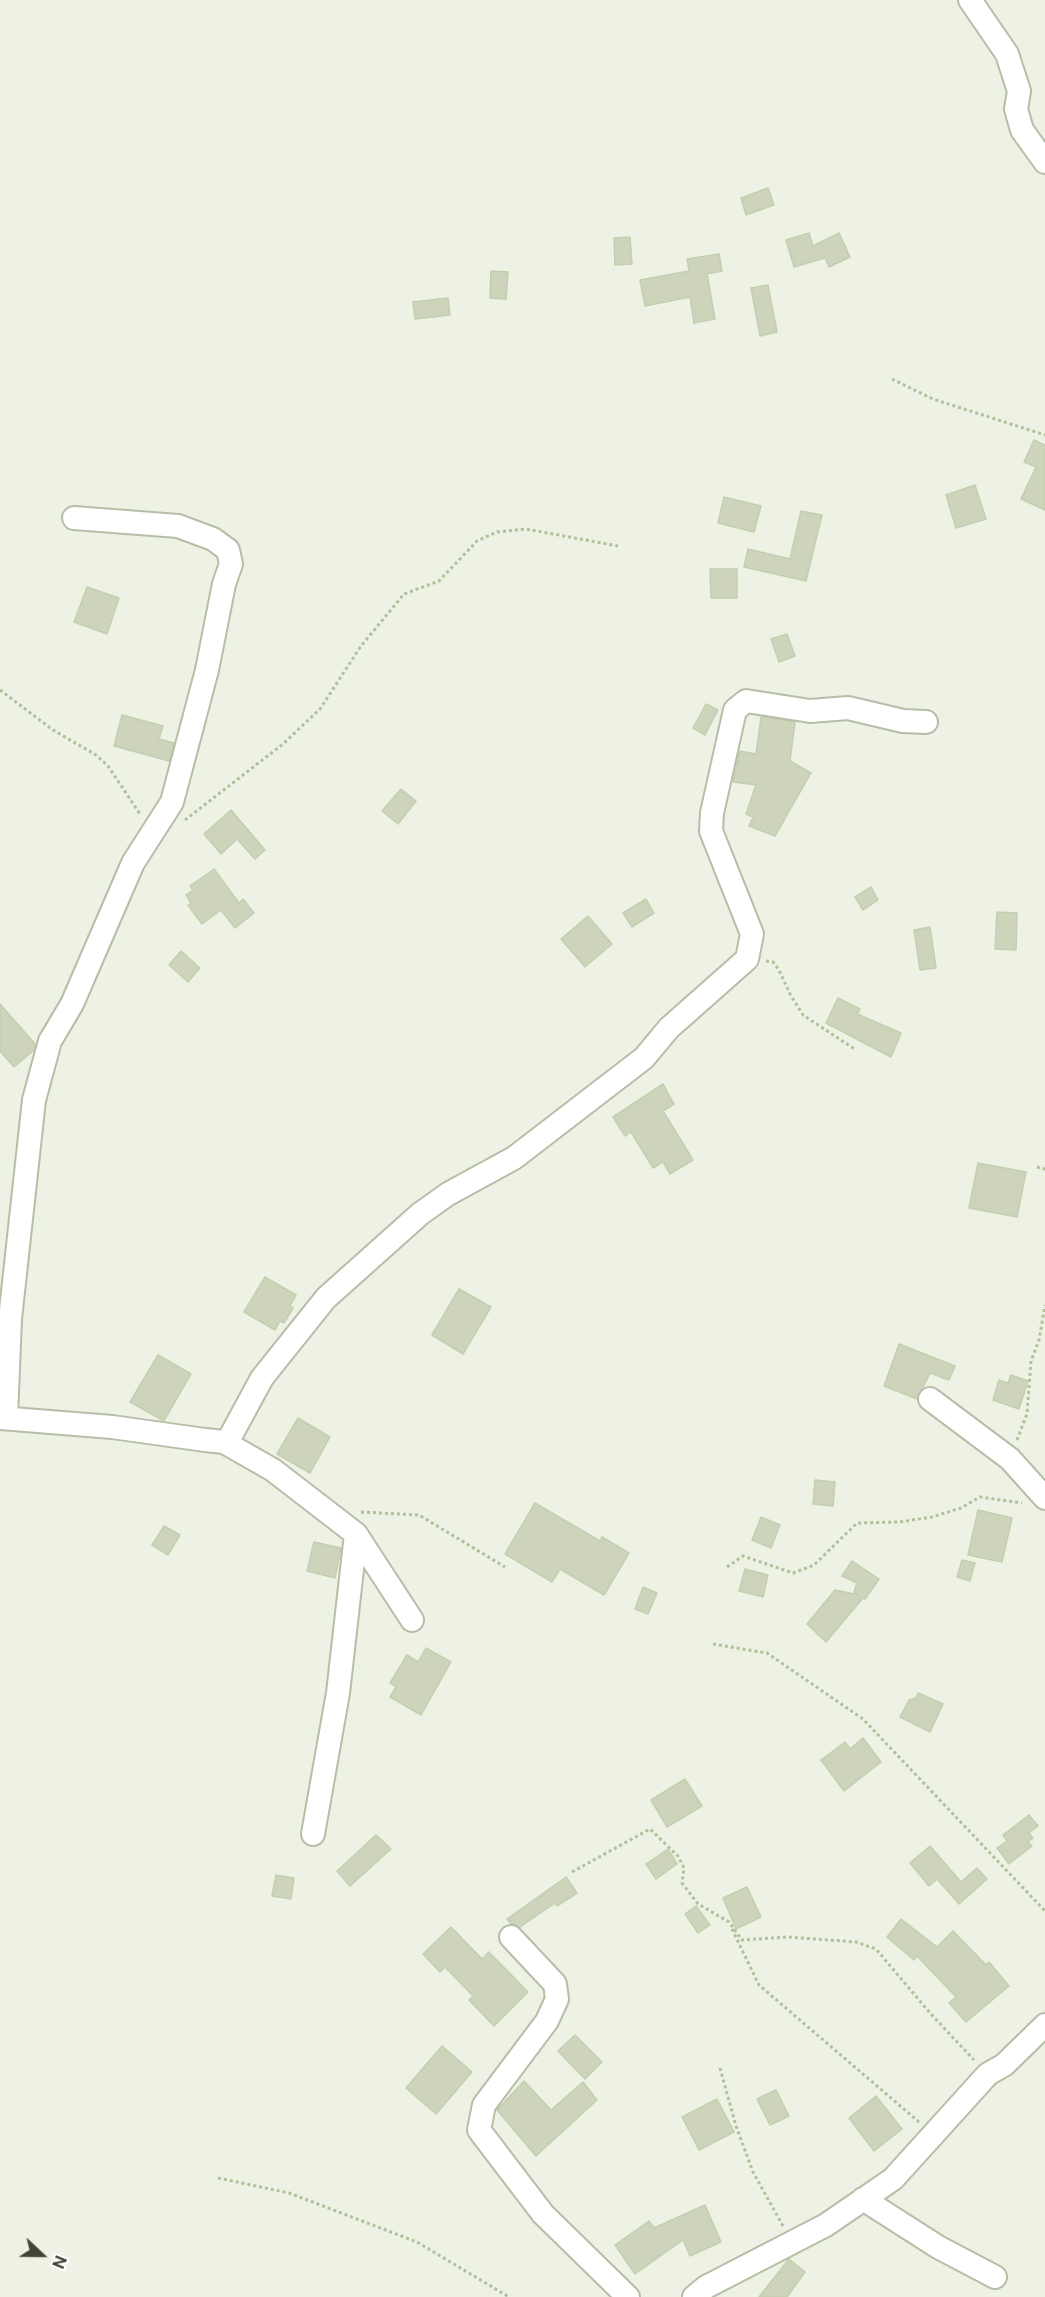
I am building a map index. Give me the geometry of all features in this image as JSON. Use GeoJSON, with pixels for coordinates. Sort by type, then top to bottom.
{"type":"FeatureCollection","features":[{"type":"Feature","properties":{"kind":"street"},"geometry":{"type":"LineString","coordinates":[[970,0],[978,15],[1007,54],[1018,91],[1017,109],[1022,130],[1045,162]]}},
{"type":"Feature","properties":{"kind":"street"},"geometry":{"type":"LineString","coordinates":[[74,518],[178,526],[213,538],[228,550],[231,564],[224,584],[207,670],[172,802],[133,863],[72,1004],[50,1041],[34,1100],[10,1319],[3,1418],[224,1442],[273,1470],[356,1534],[412,1620]]}},
{"type":"Feature","properties":{"kind":"street"},"geometry":{"type":"LineString","coordinates":[[224,1442],[233,1433],[262,1378],[326,1298],[420,1214],[448,1194],[514,1158],[644,1058],[669,1028],[747,958],[752,934],[711,831],[712,813],[735,710],[747,701],[810,711],[848,708],[903,721],[926,722]]}},
{"type":"Feature","properties":{"kind":"street"},"geometry":{"type":"LineString","coordinates":[[930,1399],[1010,1459],[1037,1501]]}},
{"type":"Feature","properties":{"kind":"street"},"geometry":{"type":"LineString","coordinates":[[313,1834],[338,1693],[356,1534]]}},
{"type":"Feature","properties":{"kind":"street"},"geometry":{"type":"LineString","coordinates":[[511,1937],[555,1984],[557,1998],[547,2021],[484,2104],[479,2130],[543,2214],[628,2297]]}},
{"type":"Feature","properties":{"kind":"street"},"geometry":{"type":"LineString","coordinates":[[694,2297],[706,2287],[791,2241],[826,2225],[893,2179],[988,2074],[1004,2065],[1045,2025]]}},
{"type":"Feature","properties":{"kind":"street"},"geometry":{"type":"LineString","coordinates":[[863,2199],[938,2247],[994,2277]]}},
{"type":"Feature","properties":{"kind":"path"},"geometry":{"type":"LineString","coordinates":[[892,379],[933,399],[1045,435]]}},
{"type":"Feature","properties":{"kind":"path"},"geometry":{"type":"LineString","coordinates":[[179,826],[283,744],[320,709],[361,646],[404,594],[440,581],[477,541],[497,532],[526,529],[618,546]]}},
{"type":"Feature","properties":{"kind":"path"},"geometry":{"type":"LineString","coordinates":[[0,690],[53,730],[96,755],[108,766],[152,833]]}},
{"type":"Feature","properties":{"kind":"path"},"geometry":{"type":"LineString","coordinates":[[747,958],[772,962],[803,1015],[856,1050]]}},
{"type":"Feature","properties":{"kind":"path"},"geometry":{"type":"LineString","coordinates":[[1037,1167],[1045,1169]]}},
{"type":"Feature","properties":{"kind":"path"},"geometry":{"type":"LineString","coordinates":[[1010,1459],[1027,1414],[1031,1361],[1040,1337],[1045,1305]]}},
{"type":"Feature","properties":{"kind":"path"},"geometry":{"type":"LineString","coordinates":[[1040,1337],[1045,1338]]}},
{"type":"Feature","properties":{"kind":"path"},"geometry":{"type":"LineString","coordinates":[[727,1567],[743,1556],[793,1573],[814,1565],[858,1523],[899,1522],[932,1517],[961,1508],[980,1497],[1037,1501]]}},
{"type":"Feature","properties":{"kind":"path"},"geometry":{"type":"LineString","coordinates":[[354,1510],[419,1515],[505,1567]]}},
{"type":"Feature","properties":{"kind":"path"},"geometry":{"type":"LineString","coordinates":[[713,1644],[767,1653],[863,1719],[1045,1911]]}},
{"type":"Feature","properties":{"kind":"path"},"geometry":{"type":"LineString","coordinates":[[572,1872],[650,1829],[678,1856],[684,1868],[682,1883],[698,1904],[729,1922],[742,1940],[788,1937],[856,1942],[876,1949],[930,2013],[988,2074]]}},
{"type":"Feature","properties":{"kind":"path"},"geometry":{"type":"LineString","coordinates":[[729,1922],[759,1985],[933,2136]]}},
{"type":"Feature","properties":{"kind":"path"},"geometry":{"type":"LineString","coordinates":[[720,2068],[736,2126],[753,2172],[791,2241]]}},
{"type":"Feature","properties":{"kind":"path"},"geometry":{"type":"LineString","coordinates":[[218,2178],[289,2193],[417,2242],[509,2297]]}},
{"type":"Feature","properties":{"kind":"building"},"geometry":{"type":"Polygon","coordinates":[[[768,188],[774,205],[746,215],[741,198],[768,188]]]}},
{"type":"Feature","properties":{"kind":"building"},"geometry":{"type":"Polygon","coordinates":[[[809,233],[813,246],[839,233],[850,257],[829,267],[825,258],[794,267],[786,240],[809,233]]]}},
{"type":"Feature","properties":{"kind":"building"},"geometry":{"type":"Polygon","coordinates":[[[630,237],[632,264],[615,265],[614,238],[630,237]]]}},
{"type":"Feature","properties":{"kind":"building"},"geometry":{"type":"Polygon","coordinates":[[[719,254],[722,271],[707,274],[715,319],[694,323],[690,297],[645,306],[640,280],[689,271],[687,259],[719,254]]]}},
{"type":"Feature","properties":{"kind":"building"},"geometry":{"type":"Polygon","coordinates":[[[491,271],[508,272],[506,299],[490,298],[491,271]]]}},
{"type":"Feature","properties":{"kind":"building"},"geometry":{"type":"Polygon","coordinates":[[[768,285],[777,332],[760,336],[751,288],[768,285]]]}},
{"type":"Feature","properties":{"kind":"building"},"geometry":{"type":"Polygon","coordinates":[[[448,298],[450,315],[415,319],[413,302],[448,298]]]}},
{"type":"Feature","properties":{"kind":"building"},"geometry":{"type":"Polygon","coordinates":[[[1034,440],[1045,445],[1045,510],[1021,499],[1036,467],[1024,462],[1034,440]]]}},
{"type":"Feature","properties":{"kind":"building"},"geometry":{"type":"Polygon","coordinates":[[[975,485],[986,519],[956,528],[946,495],[975,485]]]}},
{"type":"Feature","properties":{"kind":"building"},"geometry":{"type":"Polygon","coordinates":[[[724,497],[761,506],[754,532],[718,523],[724,497]]]}},
{"type":"Feature","properties":{"kind":"building"},"geometry":{"type":"Polygon","coordinates":[[[801,511],[822,515],[806,581],[744,567],[748,549],[790,559],[801,511]]]}},
{"type":"Feature","properties":{"kind":"building"},"geometry":{"type":"Polygon","coordinates":[[[710,569],[737,569],[737,598],[711,598],[710,569]]]}},
{"type":"Feature","properties":{"kind":"building"},"geometry":{"type":"Polygon","coordinates":[[[87,587],[119,598],[107,634],[74,622],[87,587]]]}},
{"type":"Feature","properties":{"kind":"building"},"geometry":{"type":"Polygon","coordinates":[[[787,634],[795,656],[779,662],[771,639],[787,634]]]}},
{"type":"Feature","properties":{"kind":"building"},"geometry":{"type":"Polygon","coordinates":[[[706,704],[718,710],[705,735],[693,728],[706,704]]]}},
{"type":"Feature","properties":{"kind":"building"},"geometry":{"type":"Polygon","coordinates":[[[122,715],[163,726],[159,739],[174,743],[169,761],[114,746],[122,715]]]}},
{"type":"Feature","properties":{"kind":"building"},"geometry":{"type":"Polygon","coordinates":[[[761,717],[795,722],[790,761],[811,773],[775,836],[749,826],[753,817],[746,814],[756,785],[733,782],[740,751],[756,754],[761,717]]]}},
{"type":"Feature","properties":{"kind":"building"},"geometry":{"type":"Polygon","coordinates":[[[401,789],[416,801],[398,824],[382,811],[401,789]]]}},
{"type":"Feature","properties":{"kind":"building"},"geometry":{"type":"Polygon","coordinates":[[[231,810],[265,850],[255,859],[237,839],[221,854],[204,834],[231,810]]]}},
{"type":"Feature","properties":{"kind":"building"},"geometry":{"type":"Polygon","coordinates":[[[214,869],[239,903],[243,899],[254,913],[235,928],[221,910],[202,924],[188,905],[191,903],[186,895],[193,890],[190,886],[214,869]]]}},
{"type":"Feature","properties":{"kind":"building"},"geometry":{"type":"Polygon","coordinates":[[[871,887],[878,900],[863,910],[855,897],[871,887]]]}},
{"type":"Feature","properties":{"kind":"building"},"geometry":{"type":"Polygon","coordinates":[[[646,899],[654,913],[632,927],[623,913],[646,899]]]}},
{"type":"Feature","properties":{"kind":"building"},"geometry":{"type":"Polygon","coordinates":[[[997,912],[1017,913],[1016,950],[995,949],[997,912]]]}},
{"type":"Feature","properties":{"kind":"building"},"geometry":{"type":"Polygon","coordinates":[[[588,916],[612,944],[585,967],[561,939],[588,916]]]}},
{"type":"Feature","properties":{"kind":"building"},"geometry":{"type":"Polygon","coordinates":[[[930,927],[936,968],[920,970],[914,930],[930,927]]]}},
{"type":"Feature","properties":{"kind":"building"},"geometry":{"type":"Polygon","coordinates":[[[181,951],[200,968],[188,982],[169,965],[181,951]]]}},
{"type":"Feature","properties":{"kind":"building"},"geometry":{"type":"Polygon","coordinates":[[[838,998],[860,1009],[857,1014],[901,1033],[891,1057],[826,1023],[838,998]]]}},
{"type":"Feature","properties":{"kind":"building"},"geometry":{"type":"Polygon","coordinates":[[[0,1004],[35,1044],[34,1050],[14,1067],[0,1051],[0,1004]]]}},
{"type":"Feature","properties":{"kind":"building"},"geometry":{"type":"Polygon","coordinates":[[[663,1084],[674,1104],[663,1111],[693,1160],[670,1174],[663,1162],[653,1168],[631,1132],[625,1136],[613,1117],[663,1084]]]}},
{"type":"Feature","properties":{"kind":"building"},"geometry":{"type":"Polygon","coordinates":[[[978,1163],[1026,1172],[1017,1217],[969,1208],[978,1163]]]}},
{"type":"Feature","properties":{"kind":"building"},"geometry":{"type":"Polygon","coordinates":[[[265,1277],[296,1295],[290,1306],[293,1308],[284,1323],[280,1321],[275,1330],[244,1312],[265,1277]]]}},
{"type":"Feature","properties":{"kind":"building"},"geometry":{"type":"Polygon","coordinates":[[[459,1289],[491,1307],[463,1354],[432,1335],[459,1289]]]}},
{"type":"Feature","properties":{"kind":"building"},"geometry":{"type":"Polygon","coordinates":[[[899,1344],[955,1366],[949,1380],[930,1373],[917,1399],[884,1386],[899,1344]]]}},
{"type":"Feature","properties":{"kind":"building"},"geometry":{"type":"Polygon","coordinates":[[[158,1355],[191,1374],[164,1421],[130,1402],[158,1355]]]}},
{"type":"Feature","properties":{"kind":"building"},"geometry":{"type":"Polygon","coordinates":[[[1011,1375],[1028,1381],[1019,1409],[993,1400],[999,1380],[1008,1383],[1011,1375]]]}},
{"type":"Feature","properties":{"kind":"building"},"geometry":{"type":"Polygon","coordinates":[[[298,1418],[330,1437],[310,1473],[277,1454],[298,1418]]]}},
{"type":"Feature","properties":{"kind":"building"},"geometry":{"type":"Polygon","coordinates":[[[815,1480],[835,1482],[833,1506],[813,1504],[815,1480]]]}},
{"type":"Feature","properties":{"kind":"building"},"geometry":{"type":"Polygon","coordinates":[[[535,1503],[600,1541],[602,1537],[629,1553],[604,1595],[560,1569],[552,1582],[505,1554],[535,1503]]]}},
{"type":"Feature","properties":{"kind":"building"},"geometry":{"type":"Polygon","coordinates":[[[978,1510],[1012,1518],[1002,1562],[968,1555],[978,1510]]]}},
{"type":"Feature","properties":{"kind":"building"},"geometry":{"type":"Polygon","coordinates":[[[761,1517],[780,1525],[771,1548],[752,1540],[761,1517]]]}},
{"type":"Feature","properties":{"kind":"building"},"geometry":{"type":"Polygon","coordinates":[[[164,1526],[180,1535],[168,1555],[152,1545],[164,1526]]]}},
{"type":"Feature","properties":{"kind":"building"},"geometry":{"type":"Polygon","coordinates":[[[314,1542],[341,1548],[335,1578],[307,1571],[314,1542]]]}},
{"type":"Feature","properties":{"kind":"building"},"geometry":{"type":"Polygon","coordinates":[[[962,1560],[975,1563],[970,1581],[957,1577],[962,1560]]]}},
{"type":"Feature","properties":{"kind":"building"},"geometry":{"type":"Polygon","coordinates":[[[852,1561],[879,1579],[865,1599],[863,1598],[826,1642],[807,1624],[835,1590],[859,1595],[854,1592],[857,1583],[842,1576],[852,1561]]]}},
{"type":"Feature","properties":{"kind":"building"},"geometry":{"type":"Polygon","coordinates":[[[745,1569],[768,1575],[763,1597],[739,1591],[745,1569]]]}},
{"type":"Feature","properties":{"kind":"building"},"geometry":{"type":"Polygon","coordinates":[[[643,1587],[657,1593],[648,1614],[635,1609],[643,1587]]]}},
{"type":"Feature","properties":{"kind":"building"},"geometry":{"type":"Polygon","coordinates":[[[426,1648],[451,1662],[421,1715],[390,1697],[396,1687],[390,1683],[407,1655],[418,1662],[426,1648]]]}},
{"type":"Feature","properties":{"kind":"building"},"geometry":{"type":"Polygon","coordinates":[[[918,1693],[943,1704],[930,1732],[900,1717],[909,1700],[916,1698],[918,1693]]]}},
{"type":"Feature","properties":{"kind":"building"},"geometry":{"type":"Polygon","coordinates":[[[863,1738],[881,1762],[844,1791],[821,1760],[845,1742],[850,1749],[863,1738]]]}},
{"type":"Feature","properties":{"kind":"building"},"geometry":{"type":"Polygon","coordinates":[[[685,1779],[702,1806],[667,1827],[651,1800],[685,1779]]]}},
{"type":"Feature","properties":{"kind":"building"},"geometry":{"type":"Polygon","coordinates":[[[1029,1815],[1038,1826],[1029,1833],[1033,1838],[1028,1842],[1032,1846],[1009,1864],[997,1848],[1007,1841],[1003,1835],[1029,1815]]]}},
{"type":"Feature","properties":{"kind":"building"},"geometry":{"type":"Polygon","coordinates":[[[376,1835],[391,1849],[350,1886],[337,1871],[376,1835]]]}},
{"type":"Feature","properties":{"kind":"building"},"geometry":{"type":"Polygon","coordinates":[[[930,1846],[961,1882],[977,1868],[987,1879],[959,1904],[937,1879],[929,1886],[910,1863],[930,1846]]]}},
{"type":"Feature","properties":{"kind":"building"},"geometry":{"type":"Polygon","coordinates":[[[668,1849],[677,1864],[656,1879],[646,1864],[668,1849]]]}},
{"type":"Feature","properties":{"kind":"building"},"geometry":{"type":"Polygon","coordinates":[[[276,1875],[294,1878],[291,1899],[272,1896],[276,1875]]]}},
{"type":"Feature","properties":{"kind":"building"},"geometry":{"type":"Polygon","coordinates":[[[566,1877],[577,1893],[557,1906],[555,1903],[520,1927],[511,1924],[507,1919],[566,1877]]]}},
{"type":"Feature","properties":{"kind":"building"},"geometry":{"type":"Polygon","coordinates":[[[747,1887],[761,1917],[736,1929],[723,1898],[747,1887]]]}},
{"type":"Feature","properties":{"kind":"building"},"geometry":{"type":"Polygon","coordinates":[[[696,1906],[710,1925],[698,1933],[685,1914],[696,1906]]]}},
{"type":"Feature","properties":{"kind":"building"},"geometry":{"type":"Polygon","coordinates":[[[901,1919],[937,1947],[953,1931],[986,1965],[989,1962],[1009,1986],[966,2022],[949,2003],[956,1997],[917,1956],[914,1960],[887,1937],[901,1919]]]}},
{"type":"Feature","properties":{"kind":"building"},"geometry":{"type":"Polygon","coordinates":[[[451,1927],[482,1959],[489,1952],[528,1992],[494,2026],[469,2000],[473,1996],[445,1967],[440,1972],[423,1954],[451,1927]]]}},
{"type":"Feature","properties":{"kind":"building"},"geometry":{"type":"Polygon","coordinates":[[[575,2035],[602,2062],[585,2079],[558,2051],[575,2035]]]}},
{"type":"Feature","properties":{"kind":"building"},"geometry":{"type":"Polygon","coordinates":[[[442,2046],[472,2072],[436,2114],[406,2088],[442,2046]]]}},
{"type":"Feature","properties":{"kind":"building"},"geometry":{"type":"Polygon","coordinates":[[[524,2081],[551,2110],[583,2082],[597,2100],[536,2156],[497,2110],[524,2081]]]}},
{"type":"Feature","properties":{"kind":"building"},"geometry":{"type":"Polygon","coordinates":[[[776,2090],[789,2116],[770,2125],[757,2099],[776,2090]]]}},
{"type":"Feature","properties":{"kind":"building"},"geometry":{"type":"Polygon","coordinates":[[[876,2096],[902,2129],[874,2151],[849,2118],[876,2096]]]}},
{"type":"Feature","properties":{"kind":"building"},"geometry":{"type":"Polygon","coordinates":[[[717,2099],[734,2132],[699,2150],[682,2117],[717,2099]]]}},
{"type":"Feature","properties":{"kind":"building"},"geometry":{"type":"Polygon","coordinates":[[[705,2205],[721,2242],[690,2256],[683,2240],[635,2274],[615,2245],[649,2221],[654,2228],[705,2205]]]}},
{"type":"Feature","properties":{"kind":"building"},"geometry":{"type":"Polygon","coordinates":[[[789,2259],[805,2272],[787,2297],[759,2297],[789,2259]]]}}]}
